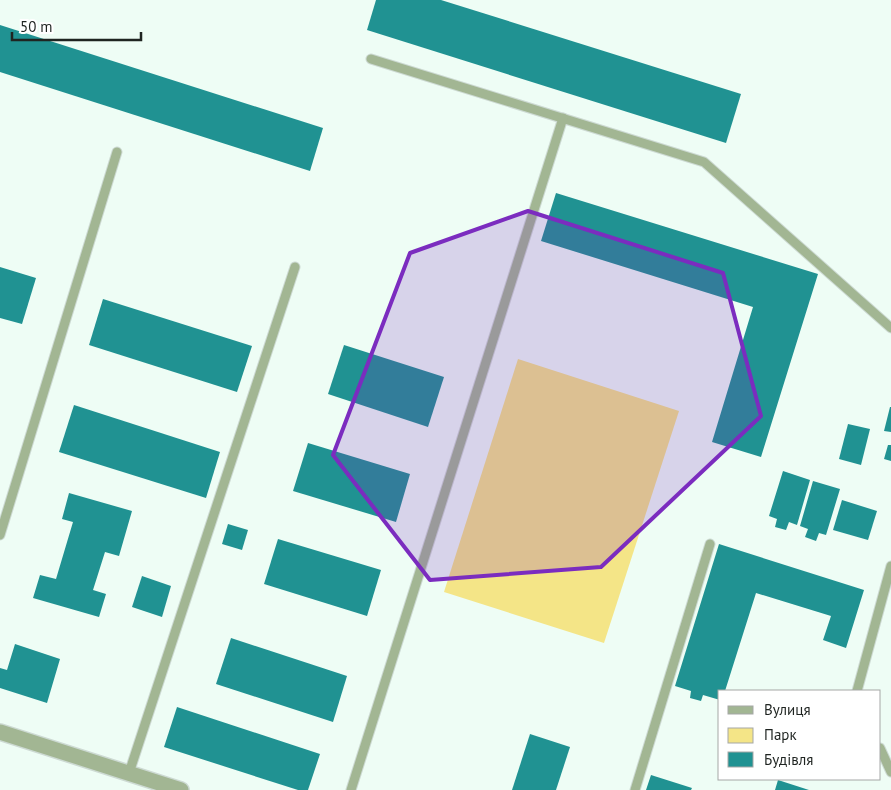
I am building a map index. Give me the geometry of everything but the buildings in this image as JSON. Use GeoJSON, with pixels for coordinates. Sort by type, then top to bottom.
{"type":"FeatureCollection","features":[{"type":"Feature","properties":{"kind":"street"},"geometry":{"type":"LineString","coordinates":[[0,732],[181,790]]}},
{"type":"Feature","properties":{"kind":"lane"},"geometry":{"type":"LineString","coordinates":[[372,59],[704,162],[891,328]]}},
{"type":"Feature","properties":{"kind":"lane"},"geometry":{"type":"LineString","coordinates":[[351,790],[563,118]]}},
{"type":"Feature","properties":{"kind":"lane"},"geometry":{"type":"LineString","coordinates":[[0,535],[118,152]]}},
{"type":"Feature","properties":{"kind":"lane"},"geometry":{"type":"LineString","coordinates":[[129,773],[296,267]]}},
{"type":"Feature","properties":{"kind":"lane"},"geometry":{"type":"LineString","coordinates":[[636,790],[710,544]]}},
{"type":"Feature","properties":{"kind":"lane"},"geometry":{"type":"LineString","coordinates":[[857,690],[891,566]]}},
{"type":"Feature","properties":{"kind":"lane"},"geometry":{"type":"LineString","coordinates":[[881,750],[891,772]]}},
{"type":"Feature","properties":{"kind":"highlighted area"},"geometry":{"type":"Polygon","coordinates":[[[528,211],[723,273],[761,416],[601,567],[430,580],[333,455],[410,253],[528,211]]]}},
{"type":"Feature","properties":{"kind":"green space"},"geometry":{"type":"Polygon","coordinates":[[[518,359],[679,411],[604,643],[444,592],[518,359]]]}}]}
